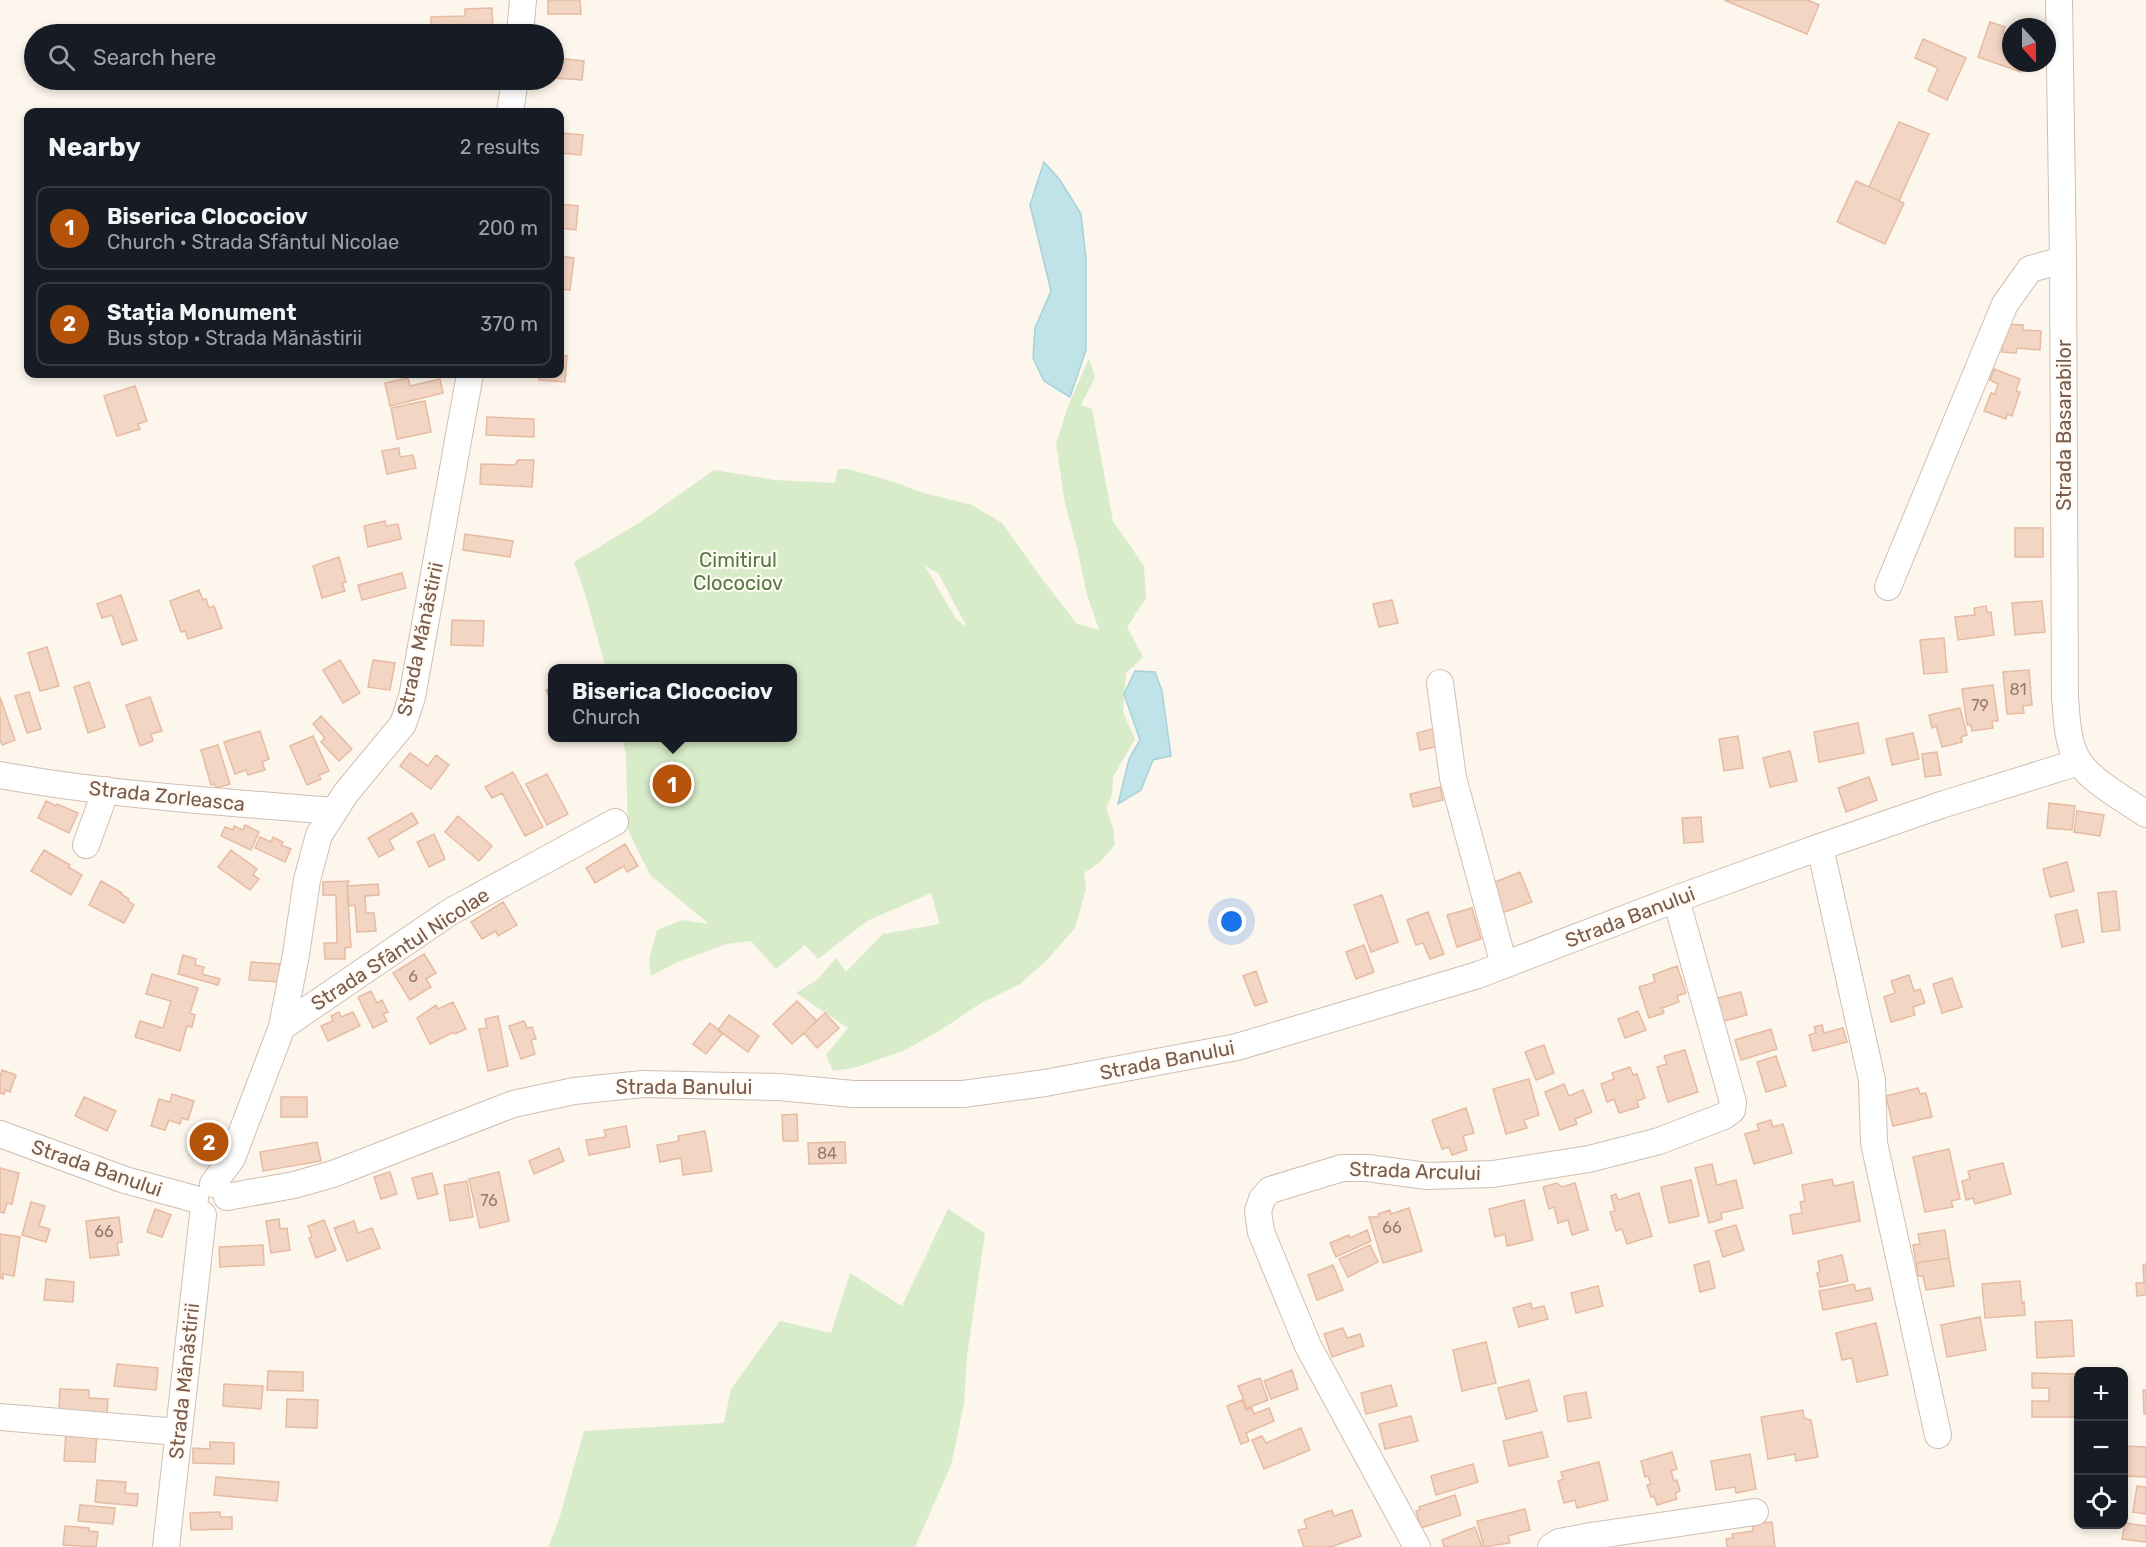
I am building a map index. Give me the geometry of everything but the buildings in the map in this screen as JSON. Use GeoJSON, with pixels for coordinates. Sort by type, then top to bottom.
{"type":"FeatureCollection","features":[{"type":"Feature","properties":{"kind":"street"},"geometry":{"type":"LineString","coordinates":[[521,24],[523,0]]}},
{"type":"Feature","properties":{"kind":"street","name":"Strada Basarabilor"},"geometry":{"type":"LineString","coordinates":[[2059,0],[2065,698],[2068,734],[2079,762],[2100,783],[2146,813]]}},
{"type":"Feature","properties":{"kind":"street"},"geometry":{"type":"LineString","coordinates":[[511,108],[513,90]]}},
{"type":"Feature","properties":{"kind":"street"},"geometry":{"type":"LineString","coordinates":[[1888,587],[2005,304],[2030,268],[2063,260]]}},
{"type":"Feature","properties":{"kind":"street","name":"Strada Mănăstirii"},"geometry":{"type":"LineString","coordinates":[[166,1547],[178,1432],[209,1199],[232,1158],[282,1027],[307,880],[319,835],[346,793],[403,724],[412,697],[469,378]]}},
{"type":"Feature","properties":{"kind":"street"},"geometry":{"type":"LineString","coordinates":[[1440,683],[1453,778],[1504,965]]}},
{"type":"Feature","properties":{"kind":"street","name":"Strada Banului"},"geometry":{"type":"LineString","coordinates":[[0,1134],[125,1180],[209,1199],[294,1185],[333,1174],[513,1104],[574,1091],[643,1084],[779,1087],[854,1094],[963,1094],[1045,1083],[1237,1047],[1478,975],[1676,898],[1941,805],[2079,762]]}},
{"type":"Feature","properties":{"kind":"street","name":"Strada Zorleasca"},"geometry":{"type":"LineString","coordinates":[[0,775],[57,785],[334,811]]}},
{"type":"Feature","properties":{"kind":"street"},"geometry":{"type":"LineString","coordinates":[[86,845],[106,790]]}},
{"type":"Feature","properties":{"kind":"street","name":"Strada Sfântul Nicolae"},"geometry":{"type":"LineString","coordinates":[[282,1027],[450,912],[615,822]]}},
{"type":"Feature","properties":{"kind":"street"},"geometry":{"type":"LineString","coordinates":[[1820,847],[1872,1080],[1874,1143],[1938,1435]]}},
{"type":"Feature","properties":{"kind":"street","name":"Strada Arcului"},"geometry":{"type":"LineString","coordinates":[[1417,1547],[1308,1346],[1261,1232],[1258,1211],[1262,1199],[1270,1190],[1342,1168],[1367,1168],[1427,1176],[1493,1174],[1589,1159],[1659,1141],[1724,1116],[1732,1110],[1733,1102],[1676,898]]}},
{"type":"Feature","properties":{"kind":"street"},"geometry":{"type":"LineString","coordinates":[[0,1417],[178,1432]]}},
{"type":"Feature","properties":{"kind":"street"},"geometry":{"type":"LineString","coordinates":[[1551,1547],[1559,1542],[1611,1532],[1755,1512]]}},
{"type":"Feature","properties":{"kind":"green space","name":"Cimitirul Clocociov"},"geometry":{"type":"Polygon","coordinates":[[[1089,358],[1095,377],[1081,405],[1092,409],[1113,521],[1144,566],[1146,598],[1127,627],[1143,657],[1126,673],[1123,712],[1135,739],[1113,777],[1112,795],[1106,808],[1113,828],[1115,845],[1100,862],[1084,873],[1086,889],[1075,928],[1047,960],[1020,984],[981,1003],[941,1030],[905,1050],[857,1067],[833,1071],[826,1055],[848,1028],[796,993],[818,979],[836,958],[846,972],[883,934],[940,924],[931,893],[867,921],[818,959],[805,945],[776,969],[751,941],[726,944],[678,962],[651,976],[649,960],[657,930],[682,920],[709,924],[650,875],[628,830],[624,742],[797,742],[797,664],[605,664],[574,562],[642,521],[714,470],[774,480],[835,483],[838,469],[848,469],[920,492],[972,505],[1002,523],[1076,623],[1099,630],[1087,595],[1065,503],[1056,444],[1067,409],[1089,358]],[[925,566],[956,619],[967,627],[938,573],[925,566]]]}},
{"type":"Feature","properties":{"kind":"green space"},"geometry":{"type":"Polygon","coordinates":[[[948,1209],[985,1233],[967,1356],[964,1404],[951,1465],[915,1547],[548,1547],[558,1523],[584,1431],[724,1423],[731,1389],[780,1321],[831,1333],[850,1273],[902,1306],[948,1209]]]}},
{"type":"Feature","properties":{"kind":"water"},"geometry":{"type":"Polygon","coordinates":[[[1044,162],[1060,180],[1081,214],[1086,258],[1086,350],[1070,397],[1044,381],[1033,358],[1035,328],[1051,291],[1030,205],[1044,162]]]}},
{"type":"Feature","properties":{"kind":"water"},"geometry":{"type":"Polygon","coordinates":[[[1135,671],[1155,672],[1162,691],[1171,756],[1153,760],[1141,790],[1118,804],[1129,759],[1140,740],[1124,694],[1135,671]]]}},
{"type":"Feature","properties":{"kind":"place","name":"Biserica Clocociov"},"geometry":{"type":"Point","coordinates":[672,784]}},
{"type":"Feature","properties":{"kind":"place","name":"Stația Monument"},"geometry":{"type":"Point","coordinates":[209,1142]}}]}
